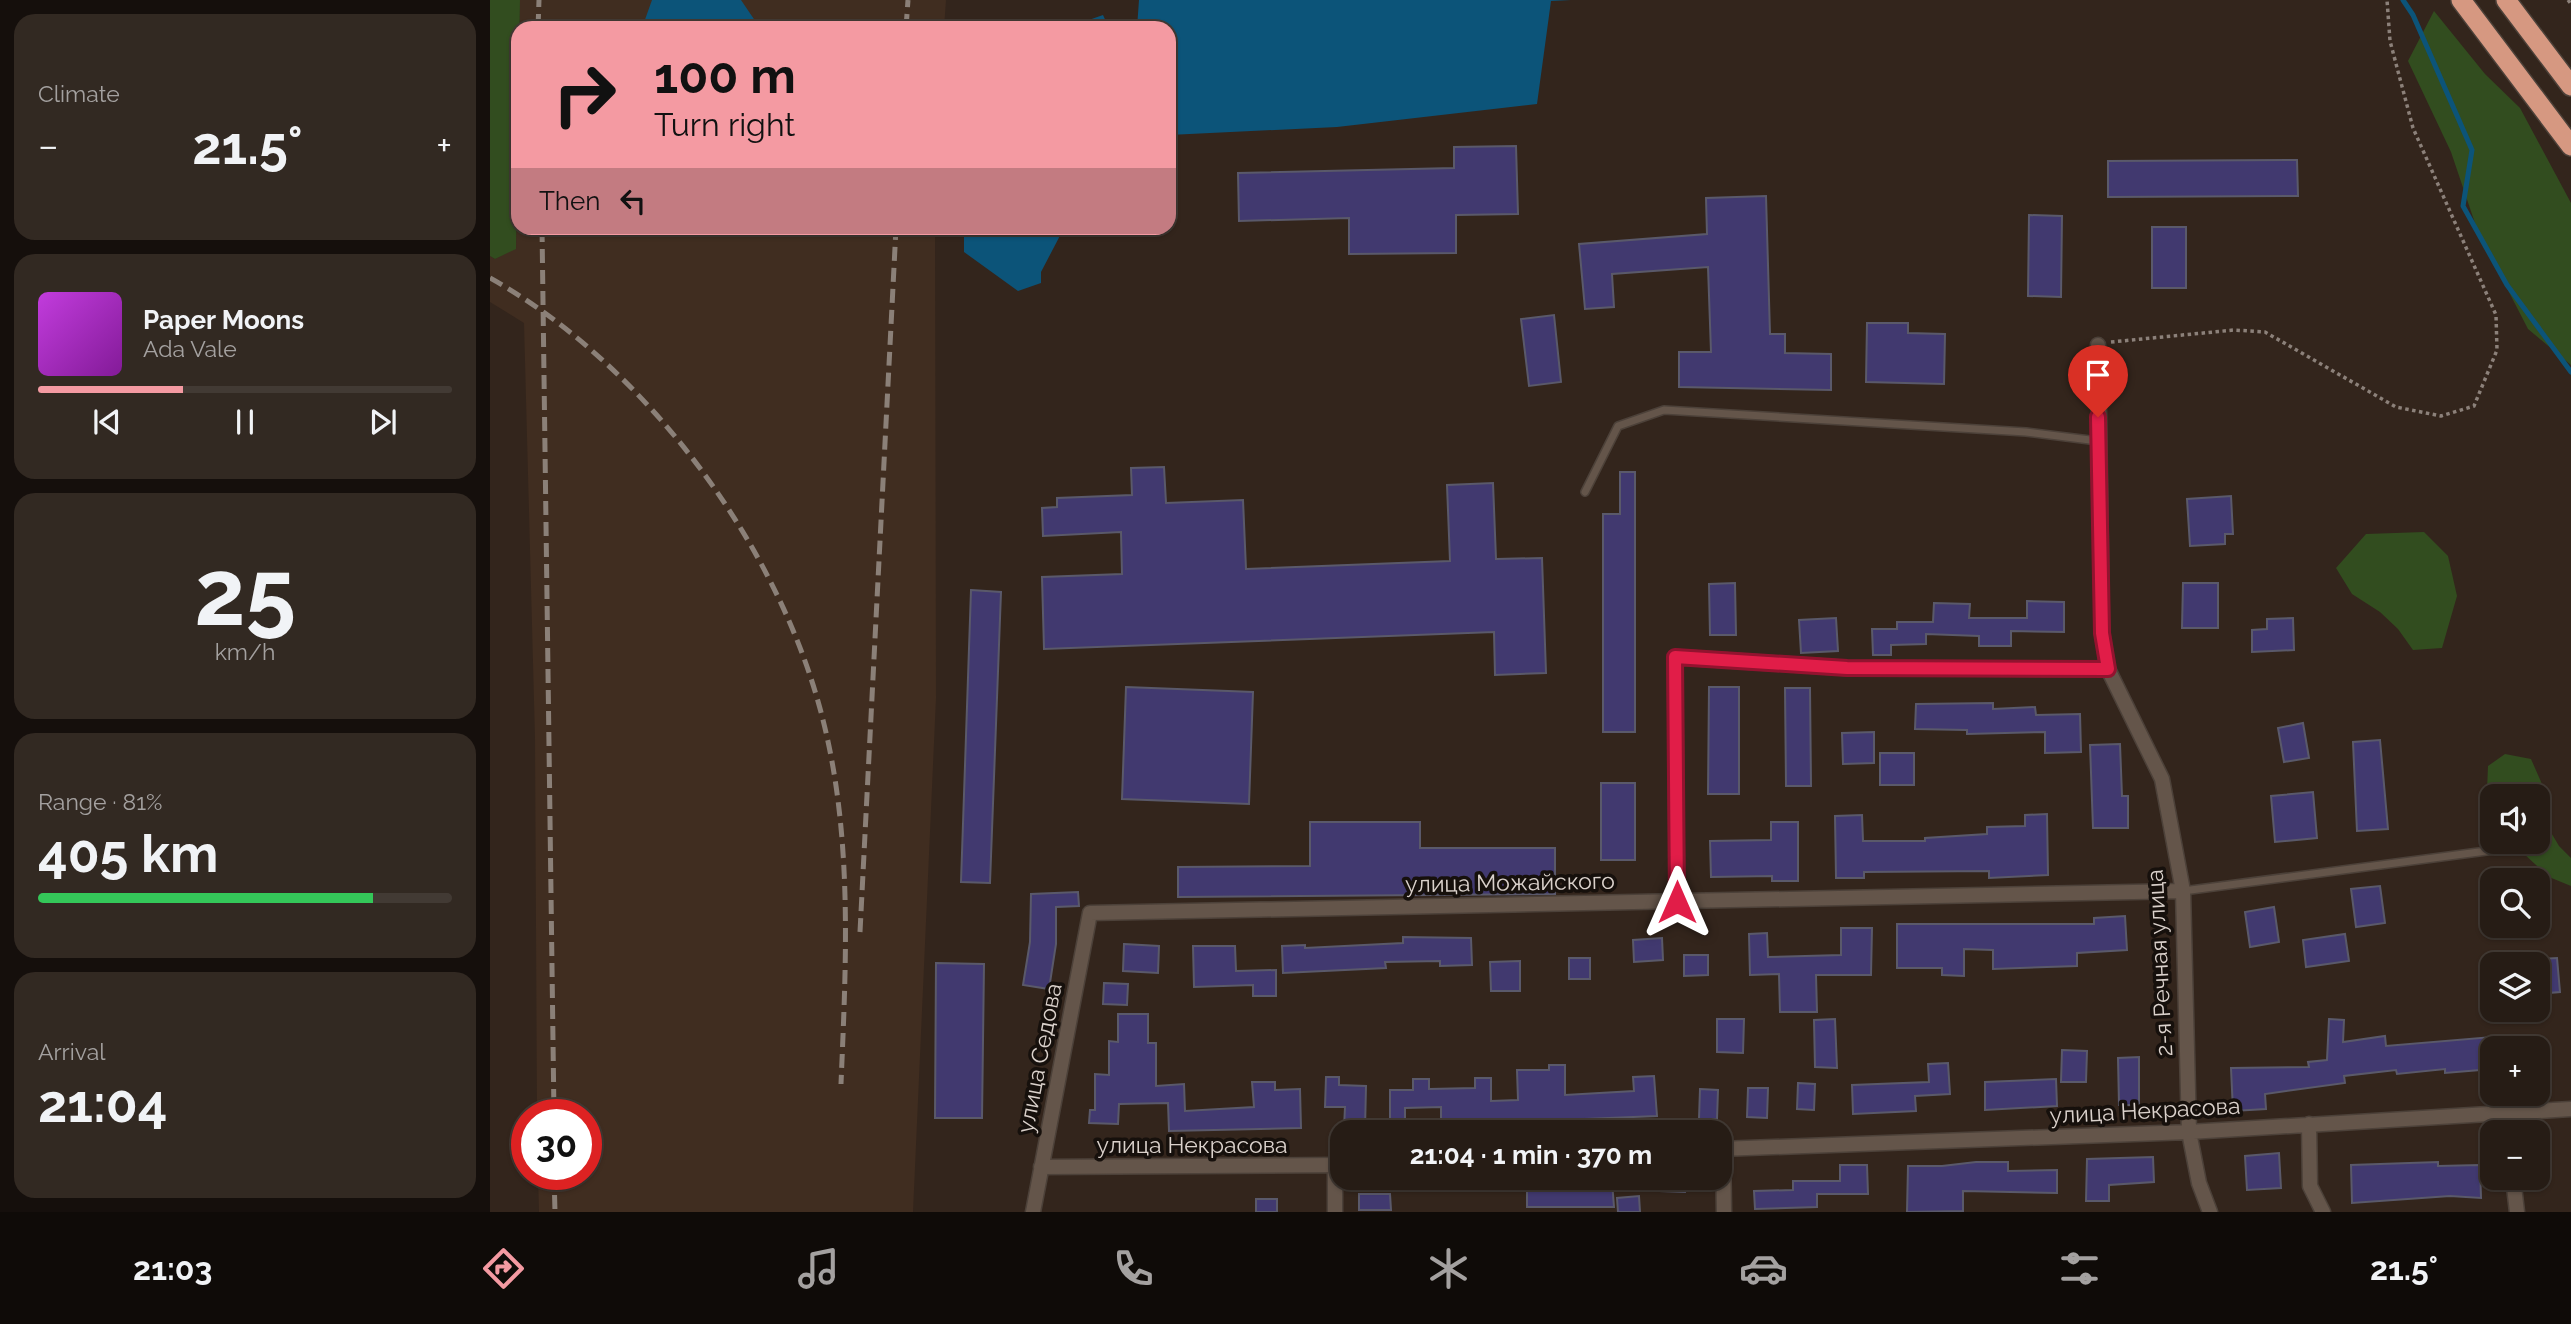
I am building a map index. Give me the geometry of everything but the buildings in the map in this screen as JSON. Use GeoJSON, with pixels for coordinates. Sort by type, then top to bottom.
{"type":"FeatureCollection","features":[{"type":"Feature","properties":{"kind":"highway"},"geometry":{"type":"LineString","coordinates":[[2461,0],[2571,146]]}},
{"type":"Feature","properties":{"kind":"highway"},"geometry":{"type":"LineString","coordinates":[[2506,0],[2571,86]]}},
{"type":"Feature","properties":{"kind":"street","name":"2-я Речная улица"},"geometry":{"type":"LineString","coordinates":[[2098,345],[2102,633],[2108,669],[2162,779],[2183,891],[2189,1132],[2199,1183],[2210,1212]]}},
{"type":"Feature","properties":{"kind":"street"},"geometry":{"type":"LineString","coordinates":[[1677,902],[1675,657],[1847,668],[2108,669]]}},
{"type":"Feature","properties":{"kind":"street","name":"улица Можайского"},"geometry":{"type":"LineString","coordinates":[[1090,913],[2183,891]]}},
{"type":"Feature","properties":{"kind":"street","name":"улица Седова"},"geometry":{"type":"LineString","coordinates":[[1033,1212],[1090,913]]}},
{"type":"Feature","properties":{"kind":"street","name":"улица Некрасова"},"geometry":{"type":"LineString","coordinates":[[1732,1148],[2189,1132],[2571,1109]]}},
{"type":"Feature","properties":{"kind":"street"},"geometry":{"type":"LineString","coordinates":[[2505,1113],[2506,1120]]}},
{"type":"Feature","properties":{"kind":"street"},"geometry":{"type":"LineString","coordinates":[[2309,1124],[2310,1186],[2323,1212]]}},
{"type":"Feature","properties":{"kind":"street","name":"улица Некрасова"},"geometry":{"type":"LineString","coordinates":[[1041,1167],[1330,1166]]}},
{"type":"Feature","properties":{"kind":"street"},"geometry":{"type":"LineString","coordinates":[[1335,1212],[1337,1190]]}},
{"type":"Feature","properties":{"kind":"street"},"geometry":{"type":"LineString","coordinates":[[1723,1190],[1724,1212]]}},
{"type":"Feature","properties":{"kind":"street"},"geometry":{"type":"LineString","coordinates":[[2514,1190],[2517,1212]]}},
{"type":"Feature","properties":{"kind":"lane"},"geometry":{"type":"LineString","coordinates":[[1584,492],[1618,426],[1664,410],[2026,432],[2098,441]]}},
{"type":"Feature","properties":{"kind":"lane"},"geometry":{"type":"LineString","coordinates":[[2183,891],[2480,852]]}},
{"type":"Feature","properties":{"kind":"path"},"geometry":{"type":"LineString","coordinates":[[2098,345],[2132,339],[2234,330],[2265,332],[2396,407],[2441,416],[2474,406],[2497,350],[2496,315],[2413,128],[2390,41],[2387,0]]}},
{"type":"Feature","properties":{"kind":"shaded area"},"geometry":{"type":"Polygon","coordinates":[[[520,0],[946,0],[944,21],[520,21],[520,0]]]}},
{"type":"Feature","properties":{"kind":"shaded area"},"geometry":{"type":"Polygon","coordinates":[[[516,235],[935,235],[936,698],[913,1212],[539,1212],[538,1190],[602,1190],[602,1099],[537,1099],[535,738],[524,323],[490,302],[490,256],[495,259],[516,248],[516,235]]]}},
{"type":"Feature","properties":{"kind":"green space"},"geometry":{"type":"Polygon","coordinates":[[[490,0],[520,0],[520,21],[511,21],[511,235],[516,235],[516,249],[495,259],[490,256],[490,0]]]}},
{"type":"Feature","properties":{"kind":"green space"},"geometry":{"type":"Polygon","coordinates":[[[2434,11],[2485,74],[2520,108],[2571,203],[2571,365],[2528,329],[2478,232],[2451,152],[2408,61],[2434,11]]]}},
{"type":"Feature","properties":{"kind":"green space"},"geometry":{"type":"Polygon","coordinates":[[[2424,532],[2448,556],[2457,596],[2442,648],[2413,650],[2398,629],[2380,612],[2352,594],[2336,568],[2366,534],[2424,532]]]}},
{"type":"Feature","properties":{"kind":"green space"},"geometry":{"type":"Polygon","coordinates":[[[2505,754],[2531,759],[2542,784],[2487,784],[2488,766],[2505,754]]]}},
{"type":"Feature","properties":{"kind":"green space"},"geometry":{"type":"Polygon","coordinates":[[[2550,831],[2559,846],[2571,858],[2571,886],[2550,877],[2550,868],[2539,868],[2524,854],[2550,854],[2550,831]]]}},
{"type":"Feature","properties":{"kind":"water"},"geometry":{"type":"Polygon","coordinates":[[[652,0],[741,0],[755,21],[644,21],[652,0]]]}},
{"type":"Feature","properties":{"kind":"water"},"geometry":{"type":"Polygon","coordinates":[[[1139,0],[1571,0],[1551,1],[1537,104],[1337,127],[1176,135],[1176,21],[1138,21],[1139,0]]]}},
{"type":"Feature","properties":{"kind":"water"},"geometry":{"type":"Polygon","coordinates":[[[1103,15],[1106,21],[1086,21],[1103,15]]]}},
{"type":"Feature","properties":{"kind":"water"},"geometry":{"type":"Polygon","coordinates":[[[964,235],[1060,235],[1041,272],[1041,283],[1018,291],[964,252],[964,235]]]}},
{"type":"Feature","properties":{"kind":"waterway"},"geometry":{"type":"LineString","coordinates":[[2403,0],[2413,15],[2472,150],[2463,206],[2507,285],[2571,372]]}},
{"type":"Feature","properties":{"kind":"railway"},"geometry":{"type":"LineString","coordinates":[[538,21],[539,0]]}},
{"type":"Feature","properties":{"kind":"railway"},"geometry":{"type":"LineString","coordinates":[[906,21],[908,0]]}},
{"type":"Feature","properties":{"kind":"railway"},"geometry":{"type":"LineString","coordinates":[[542,235],[554,1099]]}},
{"type":"Feature","properties":{"kind":"railway"},"geometry":{"type":"LineString","coordinates":[[860,932],[896,235]]}},
{"type":"Feature","properties":{"kind":"railway"},"geometry":{"type":"LineString","coordinates":[[490,278],[547,315],[602,359],[653,410],[699,467],[740,527],[775,590],[803,655],[823,720],[833,765],[845,901],[841,1084]]}},
{"type":"Feature","properties":{"kind":"railway"},"geometry":{"type":"LineString","coordinates":[[554,1190],[555,1212]]}},
{"type":"Feature","properties":{"kind":"route"},"geometry":{"type":"LineString","coordinates":[[1677,902],[1675,657],[1847,668],[2108,669],[2102,633],[2098,417]]}}]}
